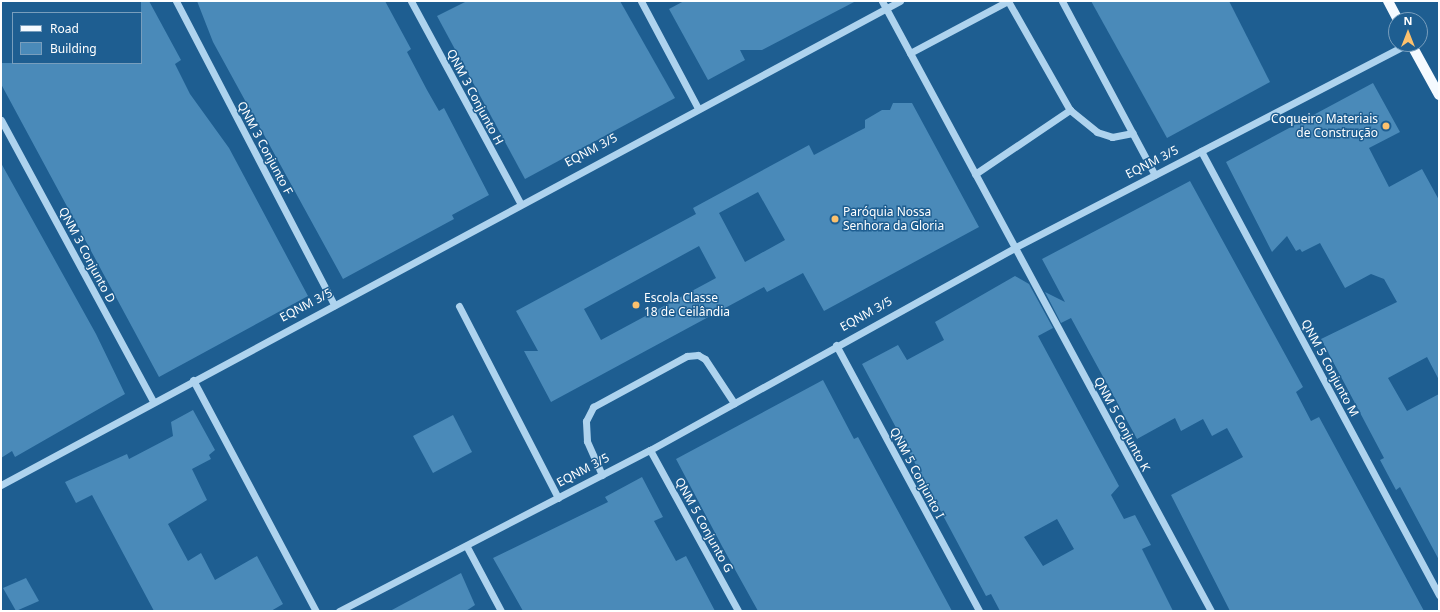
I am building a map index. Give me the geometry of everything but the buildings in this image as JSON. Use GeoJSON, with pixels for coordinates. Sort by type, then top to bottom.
{"type":"FeatureCollection","features":[{"type":"Feature","properties":{"kind":"main road"},"geometry":{"type":"LineString","coordinates":[[1388,1],[1394,12]]}},
{"type":"Feature","properties":{"kind":"main road"},"geometry":{"type":"LineString","coordinates":[[1415,52],[1439,95]]}},
{"type":"Feature","properties":{"kind":"street","name":"QNM 3 Conjunto F"},"geometry":{"type":"LineString","coordinates":[[176,1],[334,305]]}},
{"type":"Feature","properties":{"kind":"street","name":"QNM 3 Conjunto H"},"geometry":{"type":"LineString","coordinates":[[411,1],[520,203]]}},
{"type":"Feature","properties":{"kind":"street"},"geometry":{"type":"LineString","coordinates":[[641,1],[698,108]]}},
{"type":"Feature","properties":{"kind":"street","name":"QNM 5 Conjunto K"},"geometry":{"type":"LineString","coordinates":[[882,1],[1211,611]]}},
{"type":"Feature","properties":{"kind":"street","name":"EQNM 3/5"},"geometry":{"type":"LineString","coordinates":[[1,485],[153,401],[334,305],[520,203],[900,1]]}},
{"type":"Feature","properties":{"kind":"street"},"geometry":{"type":"LineString","coordinates":[[910,53],[1008,1],[1070,110],[1097,132],[1112,137],[1133,133]]}},
{"type":"Feature","properties":{"kind":"street"},"geometry":{"type":"LineString","coordinates":[[1062,1],[1156,175]]}},
{"type":"Feature","properties":{"kind":"street","name":"EQNM 3/5"},"geometry":{"type":"LineString","coordinates":[[339,611],[467,547],[650,450],[836,345],[1014,248],[1393,52]]}},
{"type":"Feature","properties":{"kind":"street"},"geometry":{"type":"LineString","coordinates":[[975,174],[1070,110]]}},
{"type":"Feature","properties":{"kind":"street","name":"QNM 3 Conjunto D"},"geometry":{"type":"LineString","coordinates":[[1,120],[153,401]]}},
{"type":"Feature","properties":{"kind":"street","name":"QNM 5 Conjunto M"},"geometry":{"type":"LineString","coordinates":[[1201,151],[1439,595]]}},
{"type":"Feature","properties":{"kind":"street"},"geometry":{"type":"LineString","coordinates":[[459,306],[558,498]]}},
{"type":"Feature","properties":{"kind":"street","name":"QNM 5 Conjunto I"},"geometry":{"type":"LineString","coordinates":[[836,345],[979,611]]}},
{"type":"Feature","properties":{"kind":"street"},"geometry":{"type":"LineString","coordinates":[[602,475],[587,441],[586,421],[593,407],[599,403],[687,356],[698,355],[705,359],[734,402]]}},
{"type":"Feature","properties":{"kind":"street"},"geometry":{"type":"LineString","coordinates":[[193,380],[316,611]]}},
{"type":"Feature","properties":{"kind":"street","name":"QNM 5 Conjunto G"},"geometry":{"type":"LineString","coordinates":[[650,450],[738,611]]}},
{"type":"Feature","properties":{"kind":"street"},"geometry":{"type":"LineString","coordinates":[[467,547],[501,611]]}},
{"type":"Feature","properties":{"kind":"place","name":"Coqueiro Materiais de Construção"},"geometry":{"type":"Point","coordinates":[1386,126]}},
{"type":"Feature","properties":{"kind":"place","name":"Paróquia Nossa Senhora da Gloria"},"geometry":{"type":"Point","coordinates":[835,219]}},
{"type":"Feature","properties":{"kind":"place","name":"Escola Classe 18 de Ceilândia"},"geometry":{"type":"Point","coordinates":[636,305]}}]}
